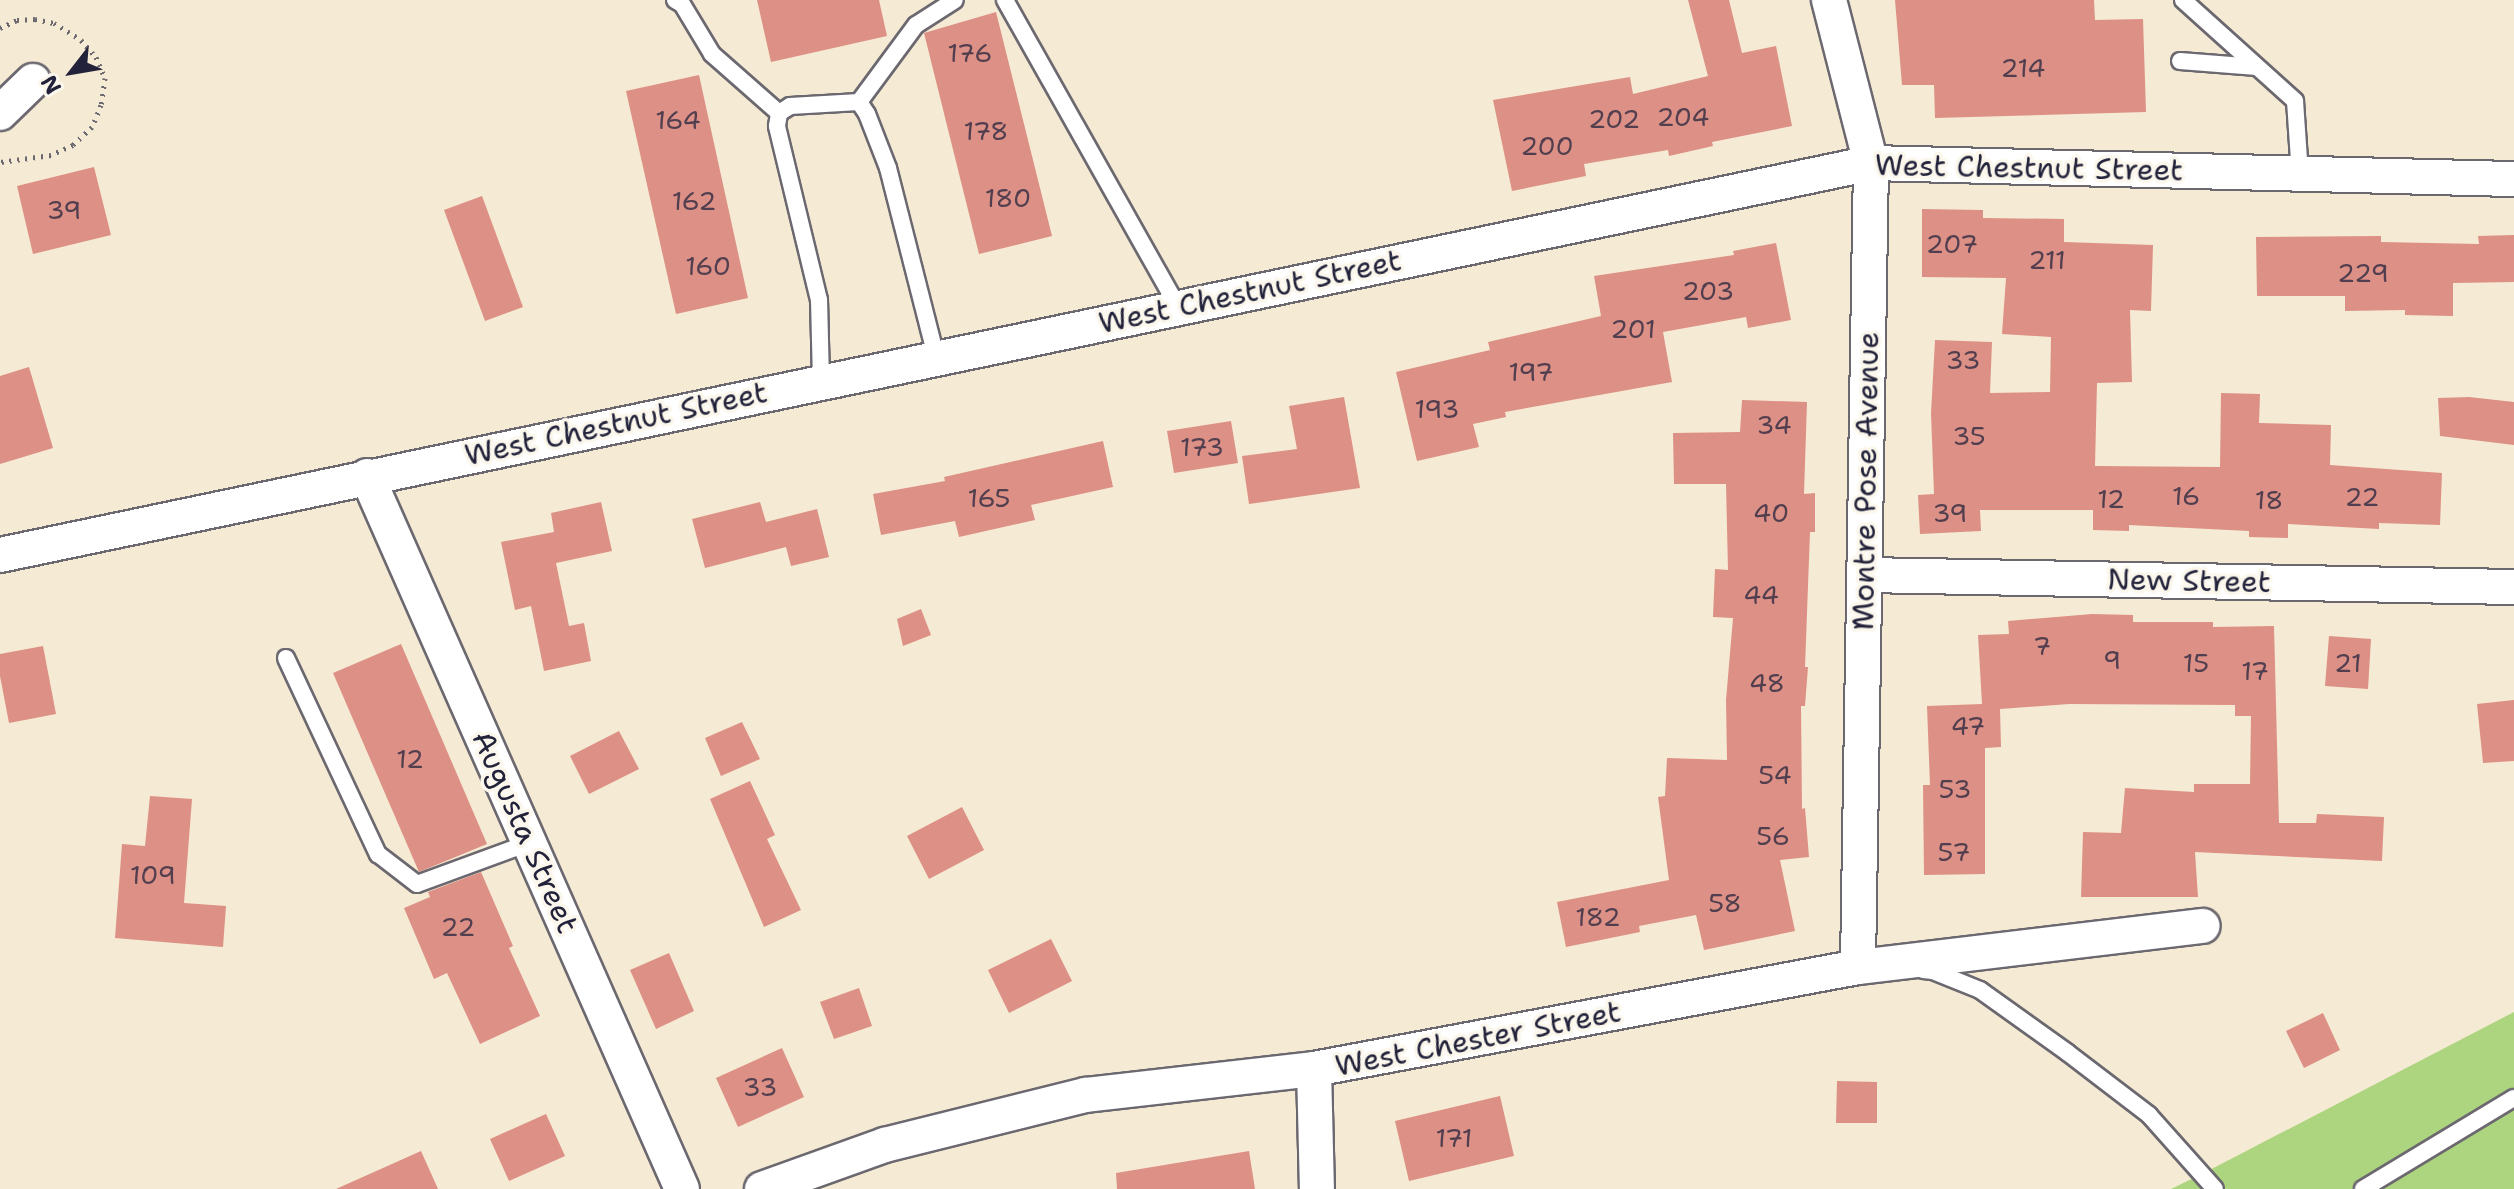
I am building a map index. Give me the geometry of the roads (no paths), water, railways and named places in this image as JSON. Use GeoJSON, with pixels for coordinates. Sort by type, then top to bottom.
{"type":"FeatureCollection","features":[{"type":"Feature","properties":{"kind":"street","name":"Montre Pose Avenue"},"geometry":{"type":"LineString","coordinates":[[1829,0],[1871,163],[1858,967]]}},
{"type":"Feature","properties":{"kind":"street"},"geometry":{"type":"LineString","coordinates":[[0,113],[33,81]]}},
{"type":"Feature","properties":{"kind":"street","name":"West Chestnut Street"},"geometry":{"type":"LineString","coordinates":[[0,555],[1871,163],[2514,179]]}},
{"type":"Feature","properties":{"kind":"street","name":"Augusta Street"},"geometry":{"type":"LineString","coordinates":[[367,476],[682,1189]]}},
{"type":"Feature","properties":{"kind":"street","name":"New Street"},"geometry":{"type":"LineString","coordinates":[[1865,575],[2514,587]]}},
{"type":"Feature","properties":{"kind":"street","name":"West Chester Street"},"geometry":{"type":"LineString","coordinates":[[762,1189],[885,1145],[1086,1095],[1314,1069],[1858,967],[2203,926]]}},
{"type":"Feature","properties":{"kind":"street"},"geometry":{"type":"LineString","coordinates":[[1314,1069],[1317,1189]]}},
{"type":"Feature","properties":{"kind":"lane"},"geometry":{"type":"LineString","coordinates":[[675,0],[682,4],[712,54],[779,113]]}},
{"type":"Feature","properties":{"kind":"lane"},"geometry":{"type":"LineString","coordinates":[[859,102],[916,25],[955,0]]}},
{"type":"Feature","properties":{"kind":"lane"},"geometry":{"type":"LineString","coordinates":[[1005,0],[1178,307]]}},
{"type":"Feature","properties":{"kind":"lane"},"geometry":{"type":"LineString","coordinates":[[2183,0],[2295,101],[2300,174]]}},
{"type":"Feature","properties":{"kind":"lane"},"geometry":{"type":"LineString","coordinates":[[2180,61],[2257,67]]}},
{"type":"Feature","properties":{"kind":"lane"},"geometry":{"type":"LineString","coordinates":[[821,381],[819,300],[777,126],[779,113],[790,106],[859,102]]}},
{"type":"Feature","properties":{"kind":"lane"},"geometry":{"type":"LineString","coordinates":[[859,102],[867,114],[888,168],[936,357]]}},
{"type":"Feature","properties":{"kind":"lane"},"geometry":{"type":"LineString","coordinates":[[286,658],[378,854],[417,884],[529,843]]}},
{"type":"Feature","properties":{"kind":"lane"},"geometry":{"type":"LineString","coordinates":[[1858,967],[1933,971],[1980,990],[2149,1115],[2215,1189]]}},
{"type":"Feature","properties":{"kind":"lane"},"geometry":{"type":"LineString","coordinates":[[2363,1189],[2514,1098]]}}]}
